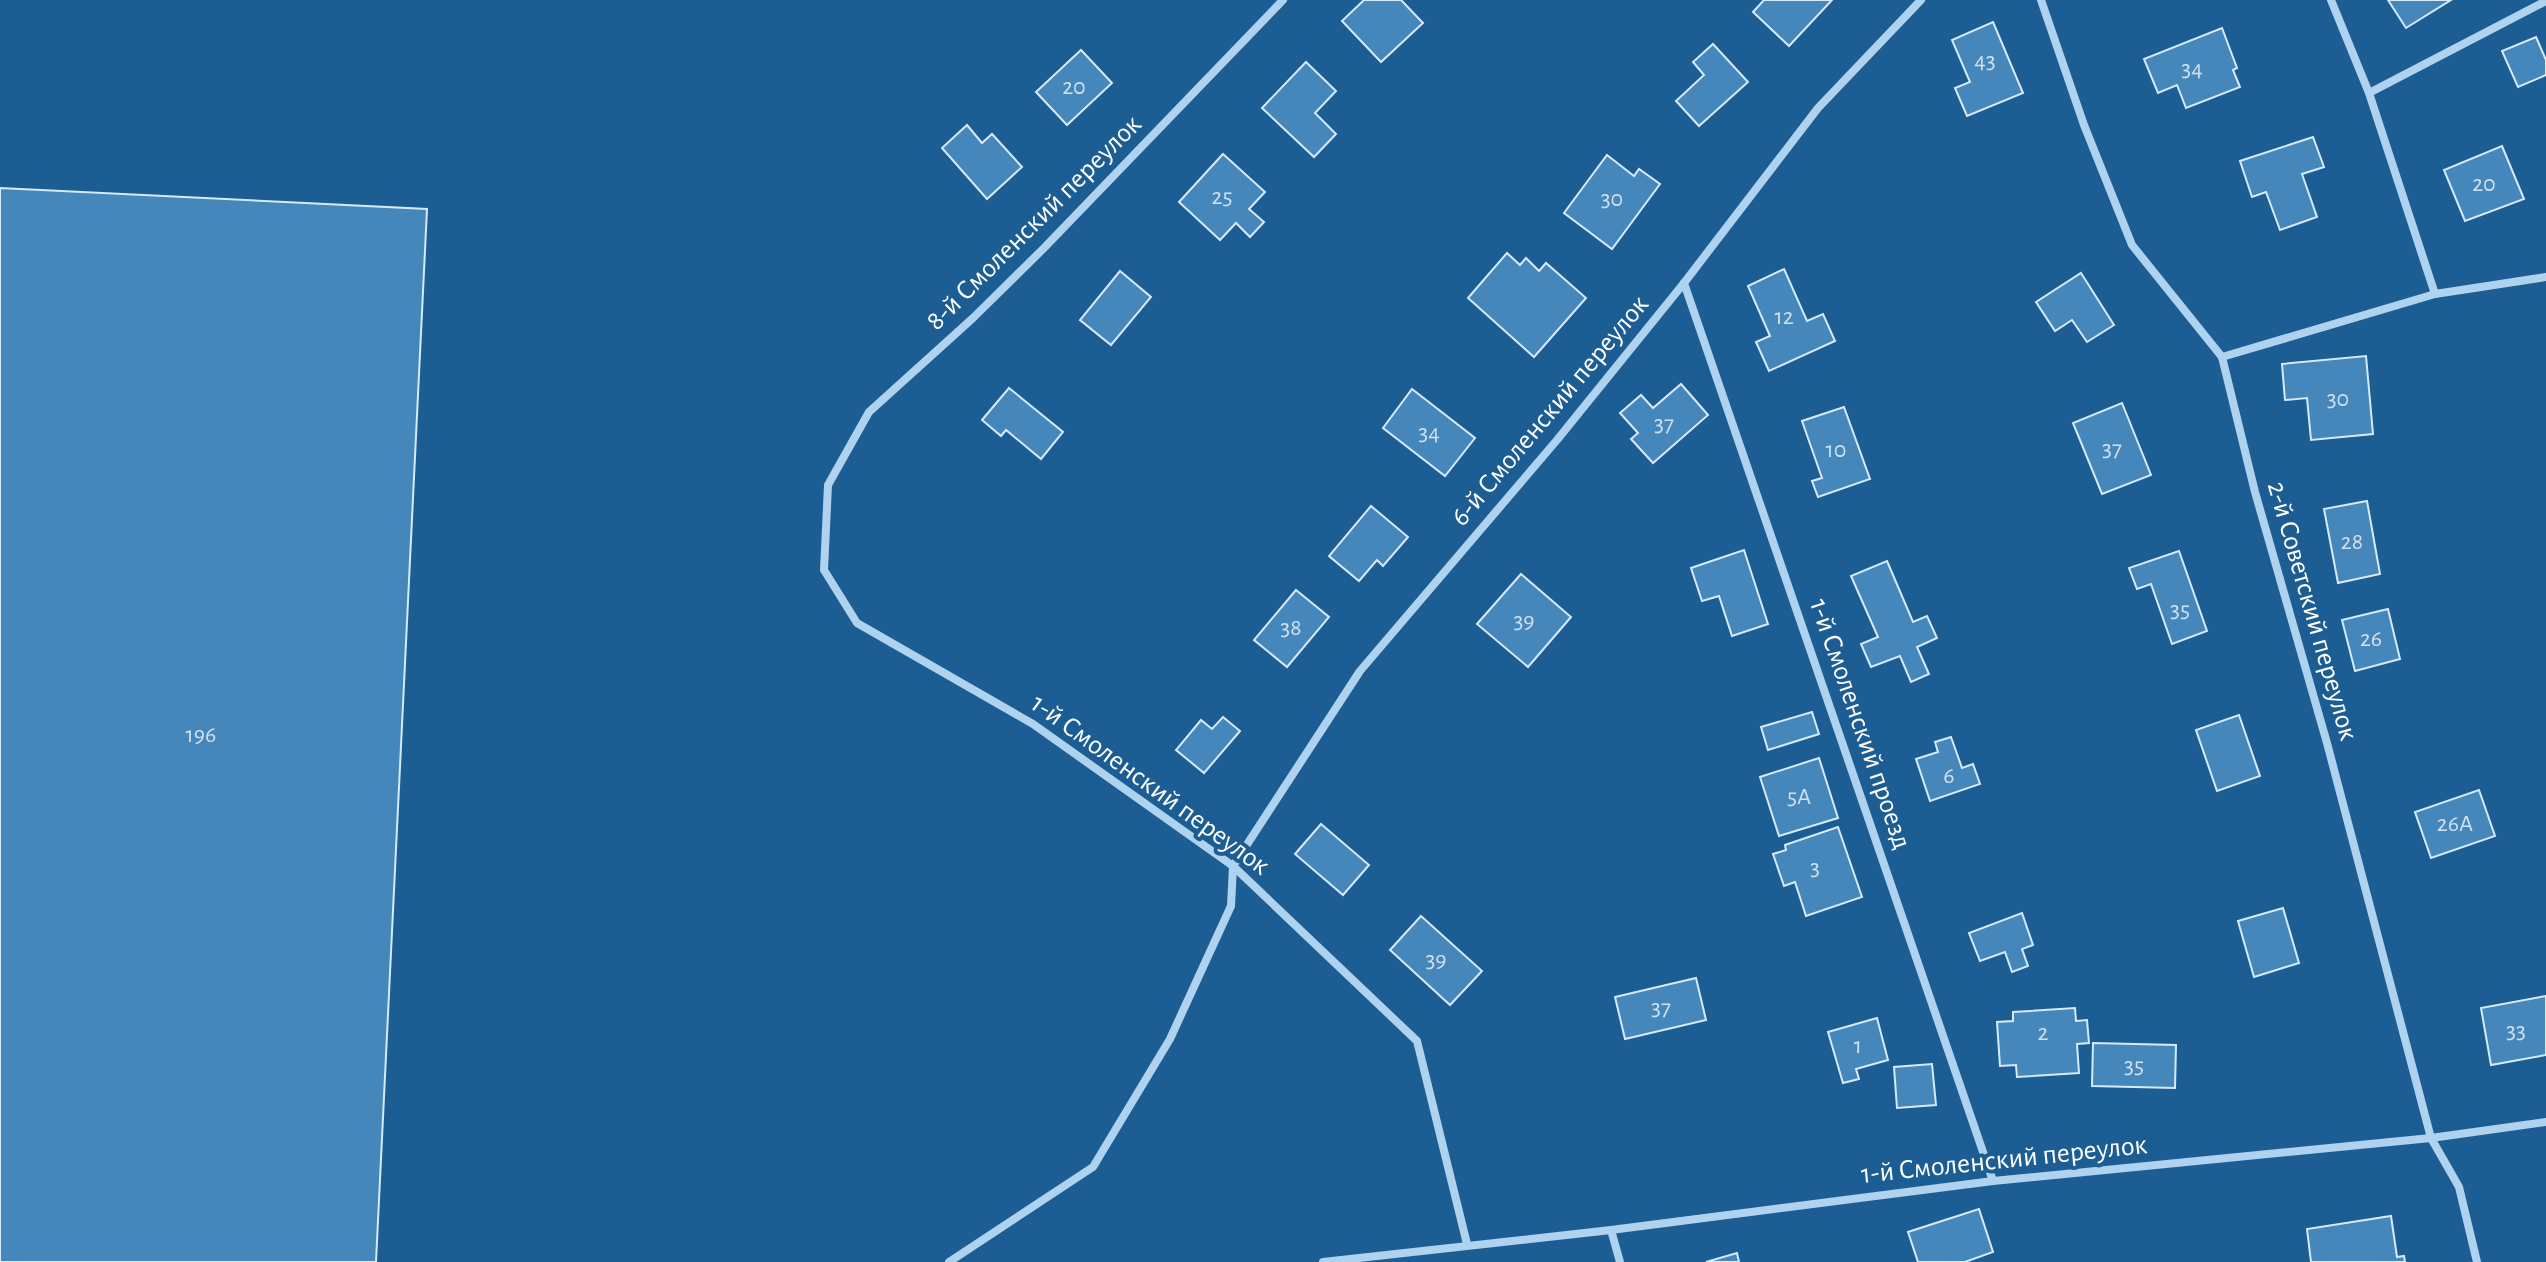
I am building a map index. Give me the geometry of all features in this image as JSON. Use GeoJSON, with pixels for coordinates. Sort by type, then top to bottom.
{"type":"FeatureCollection","features":[{"type":"Feature","properties":{"kind":"street","name":"8-й Смоленский переулок"},"geometry":{"type":"LineString","coordinates":[[828,485],[869,412],[1034,258],[1283,0]]}},
{"type":"Feature","properties":{"kind":"street","name":"6-й Смоленский переулок"},"geometry":{"type":"LineString","coordinates":[[1233,866],[1360,671],[1557,440],[1684,283],[1818,108],[1921,0]]}},
{"type":"Feature","properties":{"kind":"street","name":"2-й Советский переулок"},"geometry":{"type":"LineString","coordinates":[[2041,0],[2084,125],[2132,245],[2222,357],[2255,492],[2327,743],[2431,1138],[2459,1187],[2477,1262]]}},
{"type":"Feature","properties":{"kind":"street"},"geometry":{"type":"LineString","coordinates":[[2331,0],[2369,93],[2435,294]]}},
{"type":"Feature","properties":{"kind":"street"},"geometry":{"type":"LineString","coordinates":[[2369,93],[2546,1]]}},
{"type":"Feature","properties":{"kind":"street"},"geometry":{"type":"LineString","coordinates":[[2222,357],[2435,294],[2546,277]]}},
{"type":"Feature","properties":{"kind":"street","name":"1-й Смоленский проезд"},"geometry":{"type":"LineString","coordinates":[[1684,283],[1993,1181]]}},
{"type":"Feature","properties":{"kind":"street","name":"1-й Смоленский переулок"},"geometry":{"type":"LineString","coordinates":[[828,485],[824,570],[857,623],[1033,724],[1233,866],[1417,1041],[1467,1244]]}},
{"type":"Feature","properties":{"kind":"street"},"geometry":{"type":"LineString","coordinates":[[949,1262],[1093,1167],[1170,1039],[1231,906],[1233,866]]}},
{"type":"Feature","properties":{"kind":"street","name":"1-й Смоленский переулок"},"geometry":{"type":"LineString","coordinates":[[1323,1262],[1611,1230],[1993,1181],[2431,1138],[2546,1122]]}},
{"type":"Feature","properties":{"kind":"street"},"geometry":{"type":"LineString","coordinates":[[1611,1230],[1620,1262]]}},
{"type":"Feature","properties":{"kind":"building"},"geometry":{"type":"Polygon","coordinates":[[[1364,0],[1401,0],[1423,23],[1381,62],[1342,21],[1364,0]]]}},
{"type":"Feature","properties":{"kind":"building"},"geometry":{"type":"Polygon","coordinates":[[[1764,0],[1832,0],[1789,46],[1753,12],[1764,0]]]}},
{"type":"Feature","properties":{"kind":"building"},"geometry":{"type":"Polygon","coordinates":[[[2388,0],[2451,0],[2406,28],[2388,0]]]}},
{"type":"Feature","properties":{"kind":"building"},"geometry":{"type":"Polygon","coordinates":[[[1993,22],[2023,93],[1967,116],[1955,88],[1970,82],[1952,40],[1993,22]]]}},
{"type":"Feature","properties":{"kind":"building"},"geometry":{"type":"Polygon","coordinates":[[[2222,28],[2237,68],[2233,70],[2240,87],[2186,108],[2177,85],[2158,93],[2144,59],[2222,28]]]}},
{"type":"Feature","properties":{"kind":"building"},"geometry":{"type":"Polygon","coordinates":[[[2536,37],[2546,60],[2546,75],[2518,87],[2502,51],[2536,37]]]}},
{"type":"Feature","properties":{"kind":"building"},"geometry":{"type":"Polygon","coordinates":[[[1713,44],[1748,82],[1699,126],[1676,101],[1704,75],[1693,62],[1713,44]]]}},
{"type":"Feature","properties":{"kind":"building"},"geometry":{"type":"Polygon","coordinates":[[[1081,50],[1112,83],[1067,125],[1036,92],[1081,50]]]}},
{"type":"Feature","properties":{"kind":"building"},"geometry":{"type":"Polygon","coordinates":[[[1306,62],[1336,91],[1315,113],[1336,134],[1314,157],[1262,108],[1306,62]]]}},
{"type":"Feature","properties":{"kind":"building"},"geometry":{"type":"Polygon","coordinates":[[[967,125],[982,143],[992,134],[1022,167],[987,199],[942,148],[967,125]]]}},
{"type":"Feature","properties":{"kind":"building"},"geometry":{"type":"Polygon","coordinates":[[[2313,137],[2324,167],[2302,174],[2317,217],[2280,230],[2266,192],[2252,197],[2240,161],[2313,137]]]}},
{"type":"Feature","properties":{"kind":"building"},"geometry":{"type":"Polygon","coordinates":[[[2502,146],[2524,199],[2465,221],[2444,170],[2502,146]]]}},
{"type":"Feature","properties":{"kind":"building"},"geometry":{"type":"Polygon","coordinates":[[[1223,154],[1265,192],[1249,209],[1264,222],[1250,237],[1236,223],[1220,240],[1179,202],[1223,154]]]}},
{"type":"Feature","properties":{"kind":"building"},"geometry":{"type":"Polygon","coordinates":[[[1607,155],[1634,176],[1639,169],[1660,184],[1612,249],[1564,213],[1607,155]]]}},
{"type":"Feature","properties":{"kind":"building"},"geometry":{"type":"Polygon","coordinates":[[[0,188],[427,209],[376,1262],[0,1262],[0,188]]]}},
{"type":"Feature","properties":{"kind":"building"},"geometry":{"type":"Polygon","coordinates":[[[1507,253],[1520,265],[1526,258],[1539,271],[1546,263],[1586,298],[1534,357],[1468,298],[1507,253]]]}},
{"type":"Feature","properties":{"kind":"building"},"geometry":{"type":"Polygon","coordinates":[[[1784,269],[1807,321],[1823,314],[1835,341],[1769,371],[1756,342],[1770,336],[1748,286],[1784,269]]]}},
{"type":"Feature","properties":{"kind":"building"},"geometry":{"type":"Polygon","coordinates":[[[1120,271],[1151,297],[1111,345],[1080,320],[1120,271]]]}},
{"type":"Feature","properties":{"kind":"building"},"geometry":{"type":"Polygon","coordinates":[[[2081,273],[2114,325],[2087,342],[2072,320],[2055,331],[2036,302],[2081,273]]]}},
{"type":"Feature","properties":{"kind":"building"},"geometry":{"type":"Polygon","coordinates":[[[2366,356],[2373,434],[2311,440],[2307,398],[2285,400],[2282,364],[2366,356]]]}},
{"type":"Feature","properties":{"kind":"building"},"geometry":{"type":"Polygon","coordinates":[[[1681,384],[1708,415],[1653,463],[1631,439],[1638,433],[1620,413],[1641,395],[1653,408],[1681,384]]]}},
{"type":"Feature","properties":{"kind":"building"},"geometry":{"type":"Polygon","coordinates":[[[1009,388],[1063,432],[1041,459],[1006,430],[1001,436],[982,420],[1009,388]]]}},
{"type":"Feature","properties":{"kind":"building"},"geometry":{"type":"Polygon","coordinates":[[[1412,389],[1475,438],[1445,476],[1383,428],[1412,389]]]}},
{"type":"Feature","properties":{"kind":"building"},"geometry":{"type":"Polygon","coordinates":[[[2122,403],[2151,475],[2102,494],[2073,423],[2122,403]]]}},
{"type":"Feature","properties":{"kind":"building"},"geometry":{"type":"Polygon","coordinates":[[[1844,407],[1870,479],[1818,497],[1812,481],[1822,478],[1802,421],[1844,407]]]}},
{"type":"Feature","properties":{"kind":"building"},"geometry":{"type":"Polygon","coordinates":[[[2367,501],[2380,574],[2338,583],[2324,509],[2367,501]]]}},
{"type":"Feature","properties":{"kind":"building"},"geometry":{"type":"Polygon","coordinates":[[[1371,506],[1408,537],[1383,566],[1377,560],[1359,581],[1329,556],[1371,506]]]}},
{"type":"Feature","properties":{"kind":"building"},"geometry":{"type":"Polygon","coordinates":[[[1744,550],[1768,624],[1732,636],[1719,596],[1702,601],[1691,568],[1744,550]]]}},
{"type":"Feature","properties":{"kind":"building"},"geometry":{"type":"Polygon","coordinates":[[[2179,551],[2207,631],[2172,644],[2151,584],[2137,589],[2129,568],[2179,551]]]}},
{"type":"Feature","properties":{"kind":"building"},"geometry":{"type":"Polygon","coordinates":[[[1887,561],[1913,622],[1927,616],[1937,638],[1917,647],[1929,674],[1911,682],[1900,656],[1871,667],[1861,644],[1878,637],[1851,576],[1887,561]]]}},
{"type":"Feature","properties":{"kind":"building"},"geometry":{"type":"Polygon","coordinates":[[[1521,574],[1571,617],[1528,667],[1477,624],[1521,574]]]}},
{"type":"Feature","properties":{"kind":"building"},"geometry":{"type":"Polygon","coordinates":[[[1296,590],[1329,617],[1287,667],[1254,640],[1296,590]]]}},
{"type":"Feature","properties":{"kind":"building"},"geometry":{"type":"Polygon","coordinates":[[[2388,609],[2400,659],[2355,671],[2342,620],[2388,609]]]}},
{"type":"Feature","properties":{"kind":"building"},"geometry":{"type":"Polygon","coordinates":[[[1812,712],[1819,734],[1768,750],[1761,727],[1812,712]]]}},
{"type":"Feature","properties":{"kind":"building"},"geometry":{"type":"Polygon","coordinates":[[[2239,715],[2260,776],[2217,791],[2196,730],[2239,715]]]}},
{"type":"Feature","properties":{"kind":"building"},"geometry":{"type":"Polygon","coordinates":[[[1223,717],[1240,731],[1204,773],[1176,750],[1201,720],[1212,729],[1223,717]]]}},
{"type":"Feature","properties":{"kind":"building"},"geometry":{"type":"Polygon","coordinates":[[[1951,737],[1962,768],[1973,764],[1980,784],[1930,801],[1916,759],[1938,752],[1935,742],[1951,737]]]}},
{"type":"Feature","properties":{"kind":"building"},"geometry":{"type":"Polygon","coordinates":[[[1819,758],[1838,818],[1779,836],[1760,777],[1819,758]]]}},
{"type":"Feature","properties":{"kind":"building"},"geometry":{"type":"Polygon","coordinates":[[[2479,790],[2495,836],[2431,858],[2415,812],[2479,790]]]}},
{"type":"Feature","properties":{"kind":"building"},"geometry":{"type":"Polygon","coordinates":[[[1321,824],[1369,865],[1343,895],[1295,854],[1321,824]]]}},
{"type":"Feature","properties":{"kind":"building"},"geometry":{"type":"Polygon","coordinates":[[[1838,827],[1862,897],[1806,916],[1795,882],[1784,886],[1773,854],[1786,850],[1785,845],[1838,827]]]}},
{"type":"Feature","properties":{"kind":"building"},"geometry":{"type":"Polygon","coordinates":[[[2283,908],[2299,963],[2254,977],[2238,921],[2283,908]]]}},
{"type":"Feature","properties":{"kind":"building"},"geometry":{"type":"Polygon","coordinates":[[[2022,913],[2033,945],[2022,949],[2028,966],[2012,972],[2005,952],[1980,961],[1969,933],[2022,913]]]}},
{"type":"Feature","properties":{"kind":"building"},"geometry":{"type":"Polygon","coordinates":[[[1421,916],[1482,971],[1450,1005],[1390,950],[1421,916]]]}},
{"type":"Feature","properties":{"kind":"building"},"geometry":{"type":"Polygon","coordinates":[[[1696,978],[1706,1020],[1625,1039],[1615,997],[1696,978]]]}},
{"type":"Feature","properties":{"kind":"building"},"geometry":{"type":"Polygon","coordinates":[[[2546,996],[2546,1055],[2491,1065],[2481,1008],[2546,996]]]}},
{"type":"Feature","properties":{"kind":"building"},"geometry":{"type":"Polygon","coordinates":[[[2075,1008],[2076,1021],[2087,1020],[2089,1043],[2077,1044],[2079,1073],[2017,1077],[2016,1065],[2000,1066],[1997,1022],[2013,1021],[2013,1012],[2075,1008]]]}},
{"type":"Feature","properties":{"kind":"building"},"geometry":{"type":"Polygon","coordinates":[[[1877,1018],[1888,1060],[1856,1069],[1859,1079],[1843,1083],[1828,1032],[1877,1018]]]}},
{"type":"Feature","properties":{"kind":"building"},"geometry":{"type":"Polygon","coordinates":[[[2093,1043],[2176,1045],[2175,1088],[2092,1086],[2093,1043]]]}},
{"type":"Feature","properties":{"kind":"building"},"geometry":{"type":"Polygon","coordinates":[[[1932,1064],[1936,1105],[1897,1108],[1894,1067],[1932,1064]]]}},
{"type":"Feature","properties":{"kind":"building"},"geometry":{"type":"Polygon","coordinates":[[[1979,1209],[1993,1252],[1965,1262],[1918,1262],[1908,1232],[1979,1209]]]}},
{"type":"Feature","properties":{"kind":"building"},"geometry":{"type":"Polygon","coordinates":[[[2391,1216],[2397,1257],[2404,1256],[2405,1262],[2311,1262],[2307,1229],[2391,1216]]]}},
{"type":"Feature","properties":{"kind":"building"},"geometry":{"type":"Polygon","coordinates":[[[1737,1253],[1739,1262],[1706,1262],[1737,1253]]]}}]}
